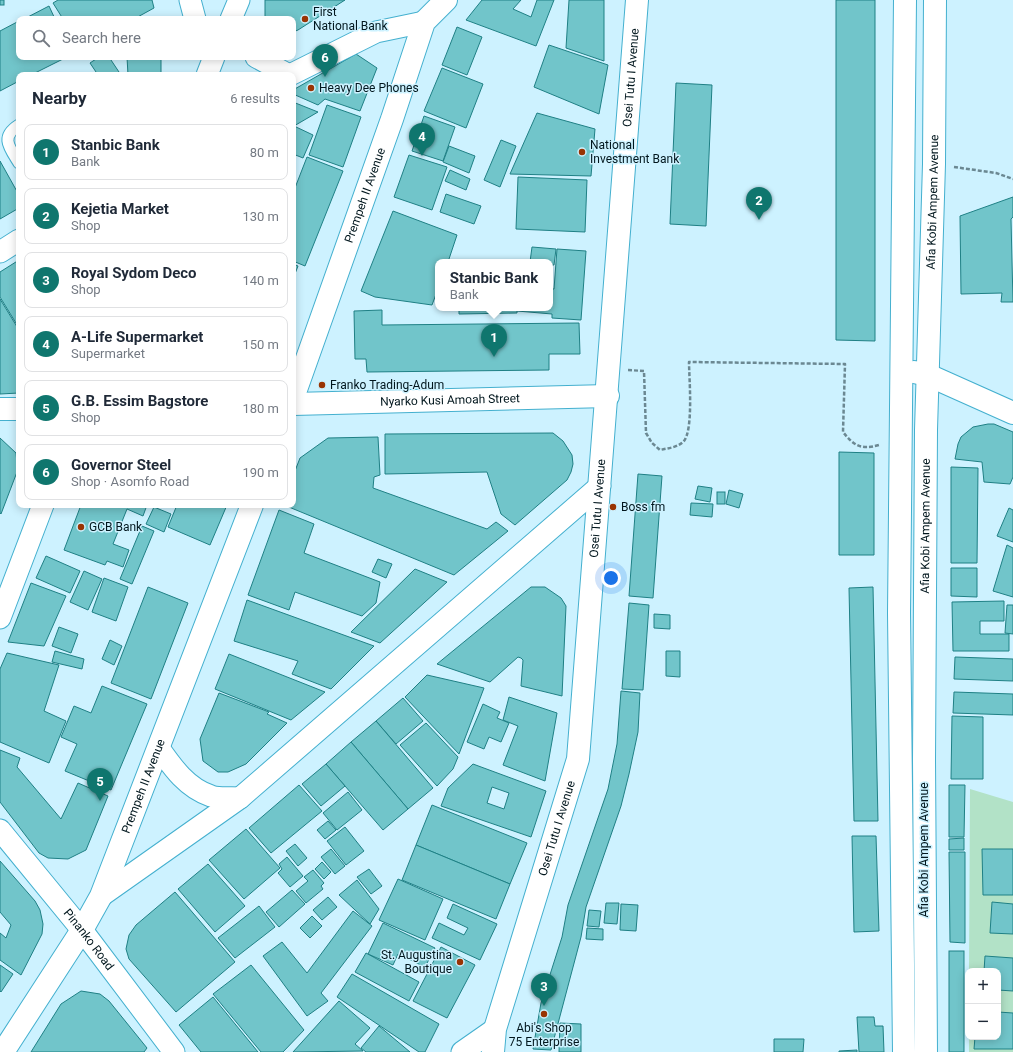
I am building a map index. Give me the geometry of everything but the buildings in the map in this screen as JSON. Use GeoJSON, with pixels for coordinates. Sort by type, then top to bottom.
{"type":"FeatureCollection","features":[{"type":"Feature","properties":{"kind":"street"},"geometry":{"type":"LineString","coordinates":[[190,0],[194,16]]}},
{"type":"Feature","properties":{"kind":"street"},"geometry":{"type":"LineString","coordinates":[[232,16],[239,0]]}},
{"type":"Feature","properties":{"kind":"street","name":"Prempeh II Avenue"},"geometry":{"type":"LineString","coordinates":[[296,390],[392,119],[424,22],[446,0]]}},
{"type":"Feature","properties":{"kind":"street","name":"Osei Tutu I Avenue"},"geometry":{"type":"LineString","coordinates":[[493,1052],[495,1030],[578,759],[608,396],[637,0]]}},
{"type":"Feature","properties":{"kind":"street","name":"Afia Kobi Ampem Avenue"},"geometry":{"type":"LineString","coordinates":[[904,1052],[899,612],[905,0]]}},
{"type":"Feature","properties":{"kind":"street","name":"Afia Kobi Ampem Avenue"},"geometry":{"type":"LineString","coordinates":[[926,1052],[924,752],[928,375],[934,164],[935,0]]}},
{"type":"Feature","properties":{"kind":"street"},"geometry":{"type":"LineString","coordinates":[[296,72],[376,32],[424,22]]}},
{"type":"Feature","properties":{"kind":"street"},"geometry":{"type":"LineString","coordinates":[[262,60],[284,72]]}},
{"type":"Feature","properties":{"kind":"street"},"geometry":{"type":"LineString","coordinates":[[0,252],[16,242]]}},
{"type":"Feature","properties":{"kind":"street"},"geometry":{"type":"LineString","coordinates":[[901,370],[928,375],[1013,413]]}},
{"type":"Feature","properties":{"kind":"street","name":"Nyarko Kusi Amoah Street"},"geometry":{"type":"LineString","coordinates":[[296,404],[608,396]]}},
{"type":"Feature","properties":{"kind":"street"},"geometry":{"type":"LineString","coordinates":[[0,409],[16,409]]}},
{"type":"Feature","properties":{"kind":"street"},"geometry":{"type":"LineString","coordinates":[[101,896],[240,798],[600,486]]}},
{"type":"Feature","properties":{"kind":"street"},"geometry":{"type":"LineString","coordinates":[[0,618],[42,508]]}},
{"type":"Feature","properties":{"kind":"street","name":"Prempeh II Avenue"},"geometry":{"type":"LineString","coordinates":[[3,1052],[82,930],[101,896],[251,508]]}},
{"type":"Feature","properties":{"kind":"street"},"geometry":{"type":"LineString","coordinates":[[159,748],[177,774],[192,785],[212,796],[240,798]]}},
{"type":"Feature","properties":{"kind":"street","name":"Pinanko Road"},"geometry":{"type":"LineString","coordinates":[[0,830],[82,930],[174,1052]]}},
{"type":"Feature","properties":{"kind":"street"},"geometry":{"type":"LineString","coordinates":[[462,1052],[495,1030]]}},
{"type":"Feature","properties":{"kind":"lane"},"geometry":{"type":"LineString","coordinates":[[16,126],[10,130],[6,137],[8,144],[16,158]]}},
{"type":"Feature","properties":{"kind":"path"},"geometry":{"type":"LineString","coordinates":[[934,164],[996,173],[1013,179]]}},
{"type":"Feature","properties":{"kind":"path"},"geometry":{"type":"LineString","coordinates":[[610,369],[644,371],[646,433],[652,443],[660,450],[675,448],[684,441],[689,429],[689,362],[845,364],[843,432],[852,444],[868,449],[880,445],[883,439]]}},
{"type":"Feature","properties":{"kind":"green space"},"geometry":{"type":"Polygon","coordinates":[[[970,789],[1013,802],[1013,1052],[969,1052],[969,1040],[1001,1040],[1001,968],[969,968],[970,789]]]}},
{"type":"Feature","properties":{"kind":"place","name":"First National Bank"},"geometry":{"type":"Point","coordinates":[305,19]}},
{"type":"Feature","properties":{"kind":"place","name":"Governor Steel"},"geometry":{"type":"Point","coordinates":[325,77]}},
{"type":"Feature","properties":{"kind":"place","name":"Heavy Dee Phones"},"geometry":{"type":"Point","coordinates":[311,88]}},
{"type":"Feature","properties":{"kind":"place","name":"National Investment Bank"},"geometry":{"type":"Point","coordinates":[582,152]}},
{"type":"Feature","properties":{"kind":"place","name":"A-Life Supermarket"},"geometry":{"type":"Point","coordinates":[422,156]}},
{"type":"Feature","properties":{"kind":"place","name":"Kejetia Market"},"geometry":{"type":"Point","coordinates":[759,220]}},
{"type":"Feature","properties":{"kind":"place","name":"Stanbic Bank"},"geometry":{"type":"Point","coordinates":[494,357]}},
{"type":"Feature","properties":{"kind":"place","name":"Franko Trading-Adum"},"geometry":{"type":"Point","coordinates":[322,385]}},
{"type":"Feature","properties":{"kind":"place","name":"Boss fm"},"geometry":{"type":"Point","coordinates":[613,507]}},
{"type":"Feature","properties":{"kind":"place","name":"GCB Bank"},"geometry":{"type":"Point","coordinates":[81,527]}},
{"type":"Feature","properties":{"kind":"place","name":"G.B. Essim Bagstore"},"geometry":{"type":"Point","coordinates":[100,801]}},
{"type":"Feature","properties":{"kind":"place","name":"St. Augustina Boutique"},"geometry":{"type":"Point","coordinates":[460,962]}},
{"type":"Feature","properties":{"kind":"place","name":"Royal Sydom Deco"},"geometry":{"type":"Point","coordinates":[544,1006]}},
{"type":"Feature","properties":{"kind":"place","name":"Abi's Shop 75 Enterprise"},"geometry":{"type":"Point","coordinates":[544,1014]}}]}
